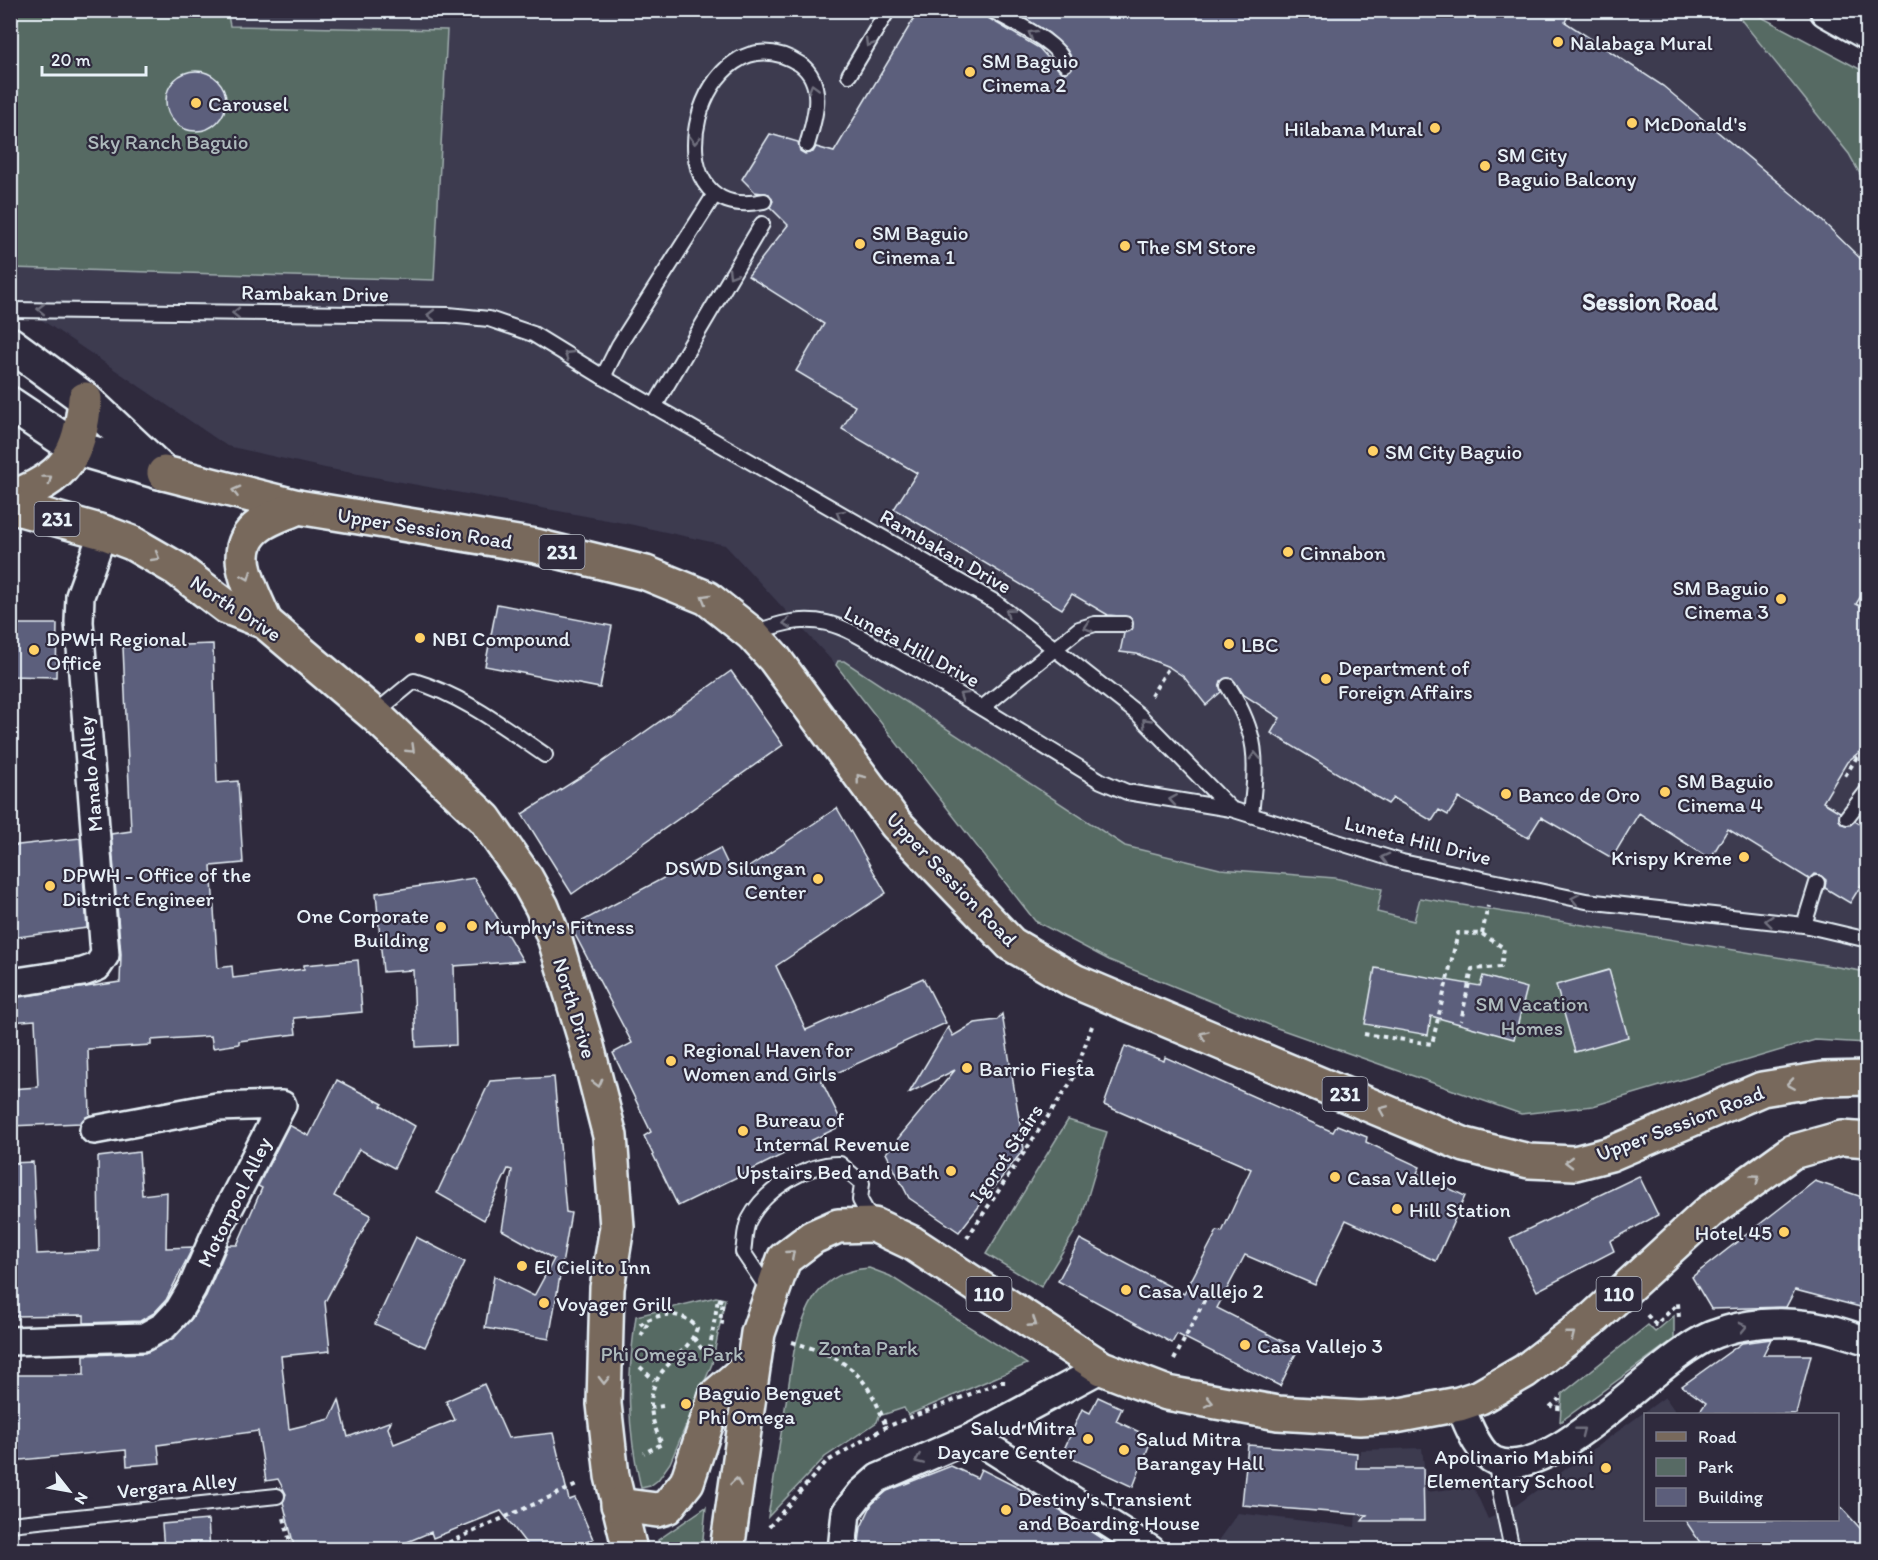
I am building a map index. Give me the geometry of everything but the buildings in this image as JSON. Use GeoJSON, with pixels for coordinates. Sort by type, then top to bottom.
{"type":"FeatureCollection","features":[{"type":"Feature","properties":{"kind":"main road"},"geometry":{"type":"LineString","coordinates":[[1827,10],[1868,33]]}},
{"type":"Feature","properties":{"kind":"main road"},"geometry":{"type":"LineString","coordinates":[[10,344],[85,399],[164,473]]}},
{"type":"Feature","properties":{"kind":"main road"},"geometry":{"type":"LineString","coordinates":[[10,498],[49,481],[76,448],[85,399]]}},
{"type":"Feature","properties":{"kind":"main road"},"geometry":{"type":"LineString","coordinates":[[10,404],[76,448],[164,473]]}},
{"type":"Feature","properties":{"kind":"main road","name":"Upper Session Road"},"geometry":{"type":"LineString","coordinates":[[164,473],[298,507],[536,546],[646,573],[707,598],[752,634],[774,658],[896,824],[1011,944],[1074,981],[1465,1145],[1528,1161],[1575,1163],[1610,1154],[1762,1089],[1822,1079],[1868,1078]]}},
{"type":"Feature","properties":{"kind":"main road","name":"231"},"geometry":{"type":"LineString","coordinates":[[10,506],[104,532]]}},
{"type":"Feature","properties":{"kind":"main road"},"geometry":{"type":"LineString","coordinates":[[265,621],[244,570],[242,551],[249,536],[260,525],[298,507]]}},
{"type":"Feature","properties":{"kind":"main road","name":"North Drive"},"geometry":{"type":"LineString","coordinates":[[104,532],[132,543],[177,569],[227,607],[265,621],[376,716],[485,819],[526,878],[542,907],[555,940],[587,1046],[608,1126],[615,1175],[617,1227],[607,1288],[604,1404],[606,1439],[618,1505],[630,1550]]}},
{"type":"Feature","properties":{"kind":"main road","name":"110"},"geometry":{"type":"LineString","coordinates":[[727,1550],[758,1333],[784,1259],[813,1237],[838,1226],[874,1225],[912,1243],[1102,1368],[1167,1393],[1240,1408],[1290,1414],[1360,1418],[1395,1416],[1459,1404],[1480,1397],[1525,1371],[1595,1317],[1709,1212],[1792,1152],[1842,1138],[1868,1140]]}},
{"type":"Feature","properties":{"kind":"main road"},"geometry":{"type":"LineString","coordinates":[[618,1505],[657,1510],[667,1507],[687,1482],[716,1395],[753,1363]]}},
{"type":"Feature","properties":{"kind":"street","name":"Manalo Alley"},"geometry":{"type":"LineString","coordinates":[[10,983],[83,972],[97,967],[105,955],[79,622],[80,596],[104,532]]}},
{"type":"Feature","properties":{"kind":"street","name":"Motorpool Alley"},"geometry":{"type":"LineString","coordinates":[[10,1341],[144,1337],[164,1326],[179,1310],[192,1288],[215,1235],[282,1105],[217,1107],[94,1130]]}},
{"type":"Feature","properties":{"kind":"street"},"geometry":{"type":"LineString","coordinates":[[1459,1404],[1472,1433],[1487,1456],[1496,1462],[1531,1462],[1561,1447],[1689,1348],[1714,1334],[1756,1324],[1810,1325],[1868,1341]]}},
{"type":"Feature","properties":{"kind":"street"},"geometry":{"type":"LineString","coordinates":[[842,1550],[846,1512],[861,1493],[878,1478],[973,1437],[1102,1368]]}},
{"type":"Feature","properties":{"kind":"street"},"geometry":{"type":"LineString","coordinates":[[973,1437],[1151,1550]]}},
{"type":"Feature","properties":{"kind":"lane"},"geometry":{"type":"LineString","coordinates":[[849,75],[888,10]]}},
{"type":"Feature","properties":{"kind":"lane"},"geometry":{"type":"LineString","coordinates":[[992,10],[1062,53],[1065,64]]}},
{"type":"Feature","properties":{"kind":"lane"},"geometry":{"type":"LineString","coordinates":[[764,201],[740,202],[715,194],[698,170],[694,149],[700,105],[722,66],[741,52],[764,50],[788,55],[806,68],[814,87],[818,111],[807,145]]}},
{"type":"Feature","properties":{"kind":"lane"},"geometry":{"type":"LineString","coordinates":[[603,377],[619,345],[715,194]]}},
{"type":"Feature","properties":{"kind":"lane"},"geometry":{"type":"LineString","coordinates":[[654,407],[762,224]]}},
{"type":"Feature","properties":{"kind":"lane","name":"Rambakan Drive"},"geometry":{"type":"LineString","coordinates":[[10,310],[448,315],[489,319],[533,334],[654,407],[995,602],[1056,647],[1138,714],[1231,809]]}},
{"type":"Feature","properties":{"kind":"lane","name":"Luneta Hill Drive"},"geometry":{"type":"LineString","coordinates":[[752,634],[780,622],[804,621],[828,623],[848,631],[1101,780],[1127,792],[1231,809],[1312,832],[1369,854],[1586,901],[1804,925],[1868,940]]}},
{"type":"Feature","properties":{"kind":"lane","name":"Luneta Hill Drive"},"geometry":{"type":"LineString","coordinates":[[982,708],[1079,630],[1095,624],[1125,624]]}},
{"type":"Feature","properties":{"kind":"lane"},"geometry":{"type":"LineString","coordinates":[[376,716],[386,704],[414,681],[436,688],[469,705],[545,755]]}},
{"type":"Feature","properties":{"kind":"lane"},"geometry":{"type":"LineString","coordinates":[[1228,686],[1246,716],[1256,751],[1251,815]]}},
{"type":"Feature","properties":{"kind":"lane"},"geometry":{"type":"LineString","coordinates":[[1847,816],[1868,790]]}},
{"type":"Feature","properties":{"kind":"lane"},"geometry":{"type":"LineString","coordinates":[[1804,925],[1817,884]]}},
{"type":"Feature","properties":{"kind":"lane"},"geometry":{"type":"LineString","coordinates":[[772,1295],[743,1252],[748,1221],[772,1190],[823,1164],[840,1164],[862,1183],[860,1200],[874,1225]]}},
{"type":"Feature","properties":{"kind":"lane"},"geometry":{"type":"LineString","coordinates":[[1496,1462],[1512,1550]]}},
{"type":"Feature","properties":{"kind":"lane","name":"Vergara Alley"},"geometry":{"type":"LineString","coordinates":[[10,1524],[277,1496]]}},
{"type":"Feature","properties":{"kind":"path"},"geometry":{"type":"LineString","coordinates":[[1154,692],[1169,667]]}},
{"type":"Feature","properties":{"kind":"path"},"geometry":{"type":"LineString","coordinates":[[1482,934],[1487,910]]}},
{"type":"Feature","properties":{"kind":"path"},"geometry":{"type":"LineString","coordinates":[[1364,1034],[1432,1044],[1458,933],[1482,934],[1504,948],[1501,967],[1472,969],[1461,1021]]}},
{"type":"Feature","properties":{"kind":"path","name":"Igorot Stairs"},"geometry":{"type":"LineString","coordinates":[[964,1244],[1073,1079],[1093,1023]]}},
{"type":"Feature","properties":{"kind":"path"},"geometry":{"type":"LineString","coordinates":[[1174,1361],[1214,1281]]}},
{"type":"Feature","properties":{"kind":"path"},"geometry":{"type":"LineString","coordinates":[[694,1338],[706,1354],[710,1347],[718,1299],[723,1301],[720,1322],[724,1323]]}},
{"type":"Feature","properties":{"kind":"path"},"geometry":{"type":"LineString","coordinates":[[1646,1314],[1656,1325]]}},
{"type":"Feature","properties":{"kind":"path"},"geometry":{"type":"LineString","coordinates":[[637,1328],[651,1319],[673,1315],[697,1328],[694,1338],[654,1380],[650,1408],[655,1430],[662,1444]]}},
{"type":"Feature","properties":{"kind":"path"},"geometry":{"type":"LineString","coordinates":[[637,1347],[651,1319]]}},
{"type":"Feature","properties":{"kind":"path"},"geometry":{"type":"LineString","coordinates":[[792,1342],[838,1358],[855,1370],[866,1383],[886,1427]]}},
{"type":"Feature","properties":{"kind":"path"},"geometry":{"type":"LineString","coordinates":[[640,1367],[654,1380]]}},
{"type":"Feature","properties":{"kind":"path"},"geometry":{"type":"LineString","coordinates":[[1550,1407],[1559,1399]]}},
{"type":"Feature","properties":{"kind":"path"},"geometry":{"type":"LineString","coordinates":[[650,1408],[663,1406]]}},
{"type":"Feature","properties":{"kind":"path"},"geometry":{"type":"LineString","coordinates":[[432,1550],[580,1483]]}},
{"type":"Feature","properties":{"kind":"path"},"geometry":{"type":"LineString","coordinates":[[277,1496],[292,1550]]}},
{"type":"Feature","properties":{"kind":"shaded area","name":"SM City Baguio"},"geometry":{"type":"Polygon","coordinates":[[[11,11],[1750,11],[1867,73],[1867,1043],[1815,1040],[1593,1106],[1521,1114],[1277,1028],[1109,960],[1035,921],[836,665],[725,545],[629,524],[325,468],[227,446],[11,299],[11,11]]]}},
{"type":"Feature","properties":{"kind":"shaded area","name":"Apolinario Mabini Elementary School"},"geometry":{"type":"Polygon","coordinates":[[[1665,1397],[1676,1413],[1644,1413],[1644,1521],[1749,1521],[1768,1549],[1211,1550],[1238,1513],[1355,1527],[1360,1450],[1422,1448],[1427,1492],[1473,1486],[1488,1519],[1515,1506],[1665,1397]]]}},
{"type":"Feature","properties":{"kind":"green space","name":"Sky Ranch Baguio"},"geometry":{"type":"Polygon","coordinates":[[[227,10],[230,26],[447,30],[434,280],[11,268],[11,11],[227,10]]]}},
{"type":"Feature","properties":{"kind":"green space"},"geometry":{"type":"Polygon","coordinates":[[[1734,11],[1750,11],[1867,73],[1867,187],[1849,154],[1734,11]]]}},
{"type":"Feature","properties":{"kind":"green space","name":"SM Vacation Homes"},"geometry":{"type":"Polygon","coordinates":[[[838,661],[844,661],[1125,846],[1220,869],[1335,878],[1382,889],[1377,912],[1414,921],[1420,898],[1867,972],[1867,1043],[1815,1040],[1593,1106],[1521,1114],[1277,1028],[1109,960],[1035,921],[836,665],[838,661]]]}},
{"type":"Feature","properties":{"kind":"green space"},"geometry":{"type":"Polygon","coordinates":[[[1068,1120],[1107,1132],[1080,1223],[1041,1287],[986,1254],[1068,1120]]]}},
{"type":"Feature","properties":{"kind":"green space","name":"Zonta Park"},"geometry":{"type":"Polygon","coordinates":[[[869,1268],[890,1276],[1027,1364],[908,1415],[904,1408],[879,1416],[877,1422],[825,1457],[768,1517],[794,1351],[803,1320],[816,1294],[826,1284],[837,1276],[869,1268]]]}},
{"type":"Feature","properties":{"kind":"green space","name":"Phi Omega Park"},"geometry":{"type":"Polygon","coordinates":[[[716,1297],[725,1299],[712,1364],[670,1463],[658,1480],[650,1486],[641,1488],[630,1423],[631,1361],[636,1316],[716,1297]]]}},
{"type":"Feature","properties":{"kind":"green space"},"geometry":{"type":"Polygon","coordinates":[[[1674,1316],[1674,1339],[1560,1422],[1562,1394],[1648,1325],[1655,1332],[1674,1316]]]}},
{"type":"Feature","properties":{"kind":"green space"},"geometry":{"type":"Polygon","coordinates":[[[706,1507],[702,1549],[660,1549],[658,1540],[706,1507]]]}},
{"type":"Feature","properties":{"kind":"place","name":"Nalabaga Mural"},"geometry":{"type":"Point","coordinates":[1558,42]}},
{"type":"Feature","properties":{"kind":"place","name":"SM Baguio Cinema 2"},"geometry":{"type":"Point","coordinates":[970,72]}},
{"type":"Feature","properties":{"kind":"place","name":"Carousel"},"geometry":{"type":"Point","coordinates":[196,103]}},
{"type":"Feature","properties":{"kind":"place","name":"McDonald's"},"geometry":{"type":"Point","coordinates":[1632,123]}},
{"type":"Feature","properties":{"kind":"place","name":"Hilabana Mural"},"geometry":{"type":"Point","coordinates":[1435,128]}},
{"type":"Feature","properties":{"kind":"place","name":"SM City Baguio Balcony"},"geometry":{"type":"Point","coordinates":[1485,166]}},
{"type":"Feature","properties":{"kind":"place","name":"SM Baguio Cinema 1"},"geometry":{"type":"Point","coordinates":[860,244]}},
{"type":"Feature","properties":{"kind":"place","name":"The SM Store"},"geometry":{"type":"Point","coordinates":[1125,246]}},
{"type":"Feature","properties":{"kind":"place","name":"SM City Baguio"},"geometry":{"type":"Point","coordinates":[1373,451]}},
{"type":"Feature","properties":{"kind":"place","name":"Cinnabon"},"geometry":{"type":"Point","coordinates":[1288,552]}},
{"type":"Feature","properties":{"kind":"place","name":"SM Baguio Cinema 3"},"geometry":{"type":"Point","coordinates":[1781,599]}},
{"type":"Feature","properties":{"kind":"place","name":"NBI Compound"},"geometry":{"type":"Point","coordinates":[420,638]}},
{"type":"Feature","properties":{"kind":"place","name":"LBC"},"geometry":{"type":"Point","coordinates":[1229,644]}},
{"type":"Feature","properties":{"kind":"place","name":"DPWH Regional Office"},"geometry":{"type":"Point","coordinates":[34,650]}},
{"type":"Feature","properties":{"kind":"place","name":"Department of Foreign Affairs"},"geometry":{"type":"Point","coordinates":[1326,679]}},
{"type":"Feature","properties":{"kind":"place","name":"SM Baguio Cinema 4"},"geometry":{"type":"Point","coordinates":[1665,792]}},
{"type":"Feature","properties":{"kind":"place","name":"Banco de Oro"},"geometry":{"type":"Point","coordinates":[1506,794]}},
{"type":"Feature","properties":{"kind":"place","name":"Krispy Kreme"},"geometry":{"type":"Point","coordinates":[1744,857]}},
{"type":"Feature","properties":{"kind":"place","name":"DSWD Silungan Center"},"geometry":{"type":"Point","coordinates":[818,879]}},
{"type":"Feature","properties":{"kind":"place","name":"DPWH - Office of the District Engineer"},"geometry":{"type":"Point","coordinates":[50,886]}},
{"type":"Feature","properties":{"kind":"place","name":"Murphy's Fitness"},"geometry":{"type":"Point","coordinates":[472,926]}},
{"type":"Feature","properties":{"kind":"place","name":"One Corporate Building"},"geometry":{"type":"Point","coordinates":[441,927]}},
{"type":"Feature","properties":{"kind":"place","name":"Regional Haven for Women and Girls"},"geometry":{"type":"Point","coordinates":[671,1061]}},
{"type":"Feature","properties":{"kind":"place","name":"Barrio Fiesta"},"geometry":{"type":"Point","coordinates":[967,1068]}},
{"type":"Feature","properties":{"kind":"place","name":"Bureau of Internal Revenue"},"geometry":{"type":"Point","coordinates":[743,1131]}},
{"type":"Feature","properties":{"kind":"place","name":"Upstairs Bed and Bath"},"geometry":{"type":"Point","coordinates":[951,1171]}},
{"type":"Feature","properties":{"kind":"place","name":"Casa Vallejo"},"geometry":{"type":"Point","coordinates":[1335,1177]}},
{"type":"Feature","properties":{"kind":"place","name":"Hill Station"},"geometry":{"type":"Point","coordinates":[1397,1209]}},
{"type":"Feature","properties":{"kind":"place","name":"Hotel 45"},"geometry":{"type":"Point","coordinates":[1784,1232]}},
{"type":"Feature","properties":{"kind":"place","name":"El Cielito Inn"},"geometry":{"type":"Point","coordinates":[522,1266]}},
{"type":"Feature","properties":{"kind":"place","name":"Casa Vallejo 2"},"geometry":{"type":"Point","coordinates":[1126,1290]}},
{"type":"Feature","properties":{"kind":"place","name":"Voyager Grill"},"geometry":{"type":"Point","coordinates":[544,1303]}},
{"type":"Feature","properties":{"kind":"place","name":"Casa Vallejo 3"},"geometry":{"type":"Point","coordinates":[1245,1345]}},
{"type":"Feature","properties":{"kind":"place","name":"Baguio Benguet Phi Omega"},"geometry":{"type":"Point","coordinates":[686,1404]}},
{"type":"Feature","properties":{"kind":"place","name":"Salud Mitra Daycare Center"},"geometry":{"type":"Point","coordinates":[1088,1439]}},
{"type":"Feature","properties":{"kind":"place","name":"Salud Mitra Barangay Hall"},"geometry":{"type":"Point","coordinates":[1124,1450]}},
{"type":"Feature","properties":{"kind":"place","name":"Apolinario Mabini Elementary School"},"geometry":{"type":"Point","coordinates":[1606,1468]}},
{"type":"Feature","properties":{"kind":"place","name":"Destiny's Transient and Boarding House"},"geometry":{"type":"Point","coordinates":[1006,1510]}},
{"type":"Feature","properties":{"kind":"district","name":"Session Road"},"geometry":{"type":"Point","coordinates":[1650,301]}}]}
